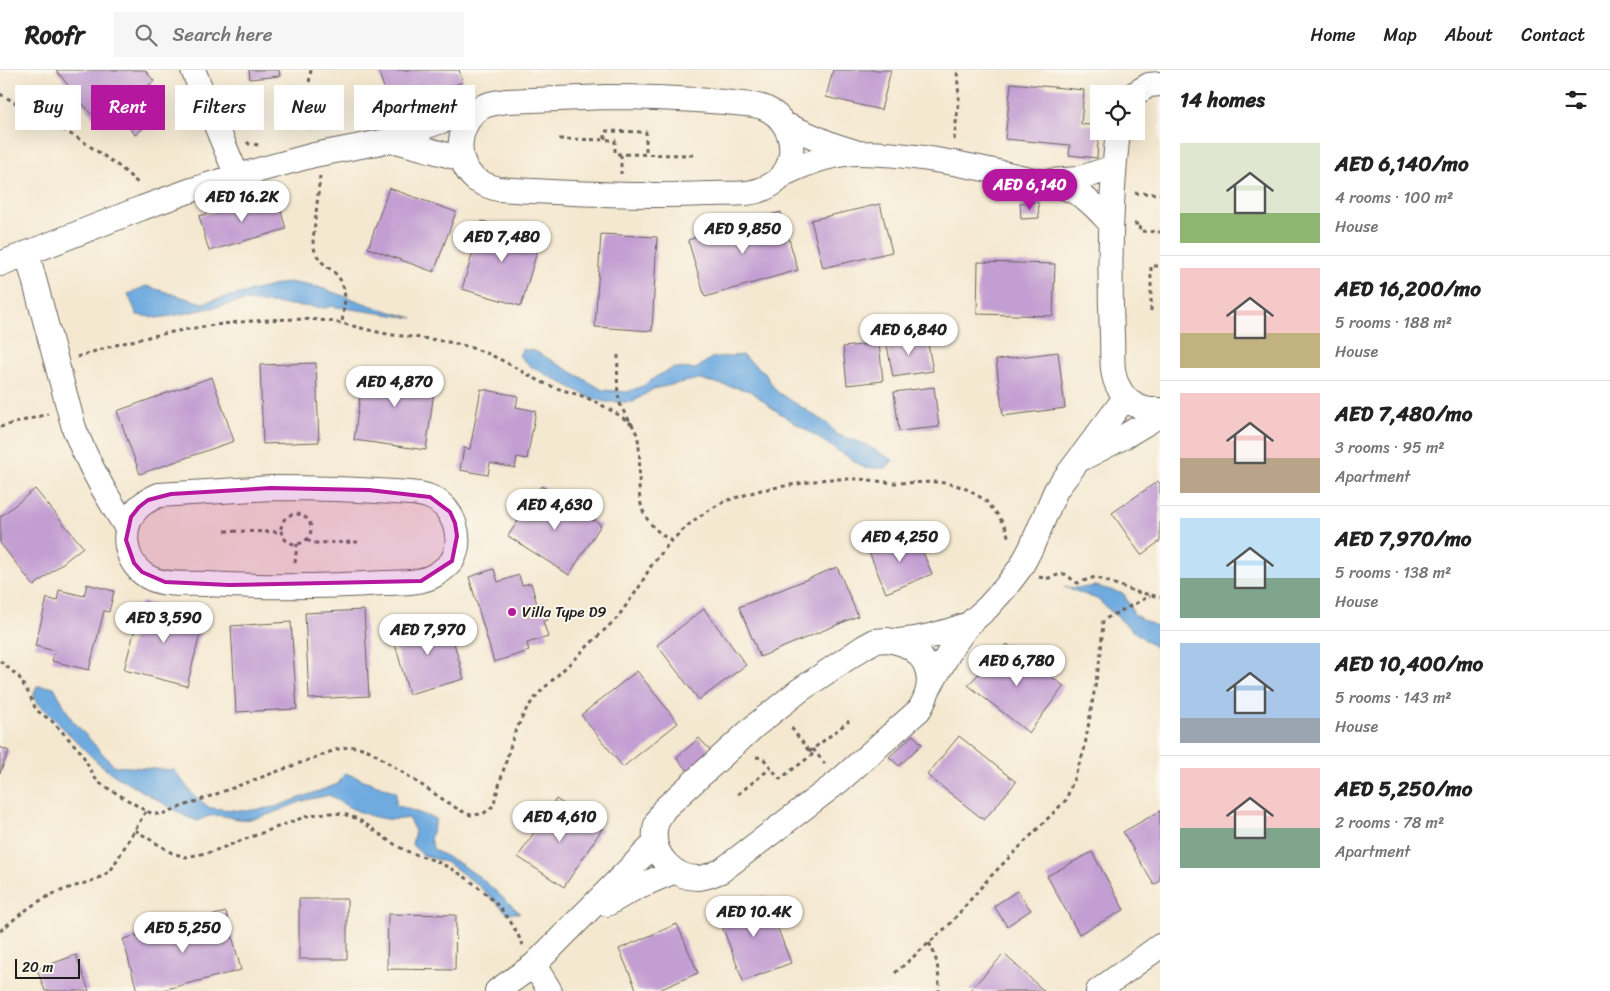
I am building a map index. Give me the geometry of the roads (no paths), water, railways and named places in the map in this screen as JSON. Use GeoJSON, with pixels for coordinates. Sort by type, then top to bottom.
{"type":"FeatureCollection","features":[{"type":"Feature","properties":{"kind":"street"},"geometry":{"type":"LineString","coordinates":[[193,70],[237,176]]}},
{"type":"Feature","properties":{"kind":"street"},"geometry":{"type":"LineString","coordinates":[[1145,87],[1160,84]]}},
{"type":"Feature","properties":{"kind":"street"},"geometry":{"type":"LineString","coordinates":[[475,113],[494,102],[587,98],[656,98],[753,105],[765,108],[776,115],[784,124],[790,136],[792,148],[786,173]]}},
{"type":"Feature","properties":{"kind":"street"},"geometry":{"type":"LineString","coordinates":[[784,124],[833,145],[859,153],[950,162],[1061,186],[1080,195],[1097,208],[1111,224]]}},
{"type":"Feature","properties":{"kind":"street"},"geometry":{"type":"LineString","coordinates":[[0,264],[142,208],[237,176],[314,155],[392,140],[416,130]]}},
{"type":"Feature","properties":{"kind":"street"},"geometry":{"type":"LineString","coordinates":[[463,130],[460,147],[462,159],[468,170],[476,179],[498,189],[621,195],[692,195],[755,192],[767,188],[786,173],[809,162],[833,156],[859,153]]}},
{"type":"Feature","properties":{"kind":"street"},"geometry":{"type":"LineString","coordinates":[[392,140],[462,159]]}},
{"type":"Feature","properties":{"kind":"street"},"geometry":{"type":"LineString","coordinates":[[1117,140],[1111,224],[1114,377],[1118,388],[1135,405],[1146,410],[1160,410]]}},
{"type":"Feature","properties":{"kind":"street"},"geometry":{"type":"LineString","coordinates":[[1041,181],[1078,179],[1114,167]]}},
{"type":"Feature","properties":{"kind":"street"},"geometry":{"type":"LineString","coordinates":[[27,253],[68,408],[84,455],[127,528],[126,540],[131,558],[142,572],[152,579],[165,582],[238,585],[340,585],[421,581],[433,576],[452,561],[457,536],[450,512],[430,497],[418,494],[320,488],[272,488],[159,496],[148,500],[138,507],[131,516],[127,528]]}},
{"type":"Feature","properties":{"kind":"street"},"geometry":{"type":"LineString","coordinates":[[929,688],[954,644],[969,624],[988,607],[1021,567],[1056,490],[1126,398]]}},
{"type":"Feature","properties":{"kind":"street"},"geometry":{"type":"LineString","coordinates":[[1079,460],[1126,436],[1160,415]]}},
{"type":"Feature","properties":{"kind":"street"},"geometry":{"type":"LineString","coordinates":[[899,642],[931,637],[969,624]]}},
{"type":"Feature","properties":{"kind":"street"},"geometry":{"type":"LineString","coordinates":[[887,640],[910,646],[919,654],[926,665],[929,676],[929,688],[926,700],[920,710],[874,751],[807,807],[721,871],[710,876],[698,878],[686,876],[666,864],[659,854],[655,843],[655,831],[658,819],[664,809],[737,742],[777,709],[824,673],[864,646],[887,640]]}},
{"type":"Feature","properties":{"kind":"street"},"geometry":{"type":"LineString","coordinates":[[497,991],[534,965],[655,843]]}},
{"type":"Feature","properties":{"kind":"street"},"geometry":{"type":"LineString","coordinates":[[578,922],[635,888],[675,871]]}},
{"type":"Feature","properties":{"kind":"street"},"geometry":{"type":"LineString","coordinates":[[1098,991],[1160,946]]}},
{"type":"Feature","properties":{"kind":"street"},"geometry":{"type":"LineString","coordinates":[[534,965],[550,991]]}},
{"type":"Feature","properties":{"kind":"water"},"geometry":{"type":"Polygon","coordinates":[[[288,282],[318,287],[413,318],[330,306],[326,308],[245,301],[157,318],[137,315],[128,294],[146,286],[202,303],[288,282]]]}},
{"type":"Feature","properties":{"kind":"water"},"geometry":{"type":"Polygon","coordinates":[[[522,349],[535,351],[603,390],[627,392],[645,385],[657,376],[674,368],[696,369],[711,358],[742,355],[764,372],[776,391],[828,424],[836,434],[862,443],[893,460],[886,468],[865,468],[772,408],[751,391],[698,379],[653,389],[633,402],[605,402],[589,397],[532,367],[519,356],[522,349]]]}},
{"type":"Feature","properties":{"kind":"water"},"geometry":{"type":"Polygon","coordinates":[[[1096,586],[1124,594],[1134,615],[1160,628],[1160,651],[1132,630],[1097,599],[1064,587],[1096,586]]]}},
{"type":"Feature","properties":{"kind":"water"},"geometry":{"type":"Polygon","coordinates":[[[37,686],[54,687],[72,720],[114,766],[174,770],[194,796],[210,808],[245,811],[275,807],[338,784],[345,773],[396,792],[396,805],[436,819],[430,839],[434,850],[459,863],[481,878],[520,913],[507,913],[478,885],[448,863],[423,855],[412,845],[415,831],[408,818],[387,819],[377,817],[347,806],[329,795],[306,800],[258,818],[237,819],[218,815],[205,817],[198,821],[187,817],[114,775],[96,761],[36,701],[34,694],[37,686]]]}},
{"type":"Feature","properties":{"kind":"place","name":"Villa Type D9"},"geometry":{"type":"Point","coordinates":[512,612]}}]}
